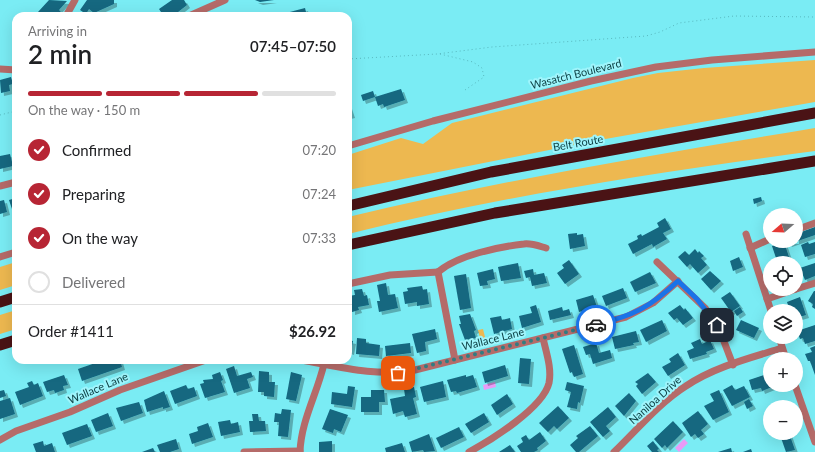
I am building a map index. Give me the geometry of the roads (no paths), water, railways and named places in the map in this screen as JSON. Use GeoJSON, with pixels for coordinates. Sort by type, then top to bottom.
{"type":"FeatureCollection","features":[{"type":"Feature","properties":{"kind":"highway","name":"Belt Route"},"geometry":{"type":"LineString","coordinates":[[352,205],[491,172],[815,113]]}},
{"type":"Feature","properties":{"kind":"highway"},"geometry":{"type":"LineString","coordinates":[[352,244],[495,212],[815,161]]}},
{"type":"Feature","properties":{"kind":"highway"},"geometry":{"type":"LineString","coordinates":[[0,302],[12,298]]}},
{"type":"Feature","properties":{"kind":"highway"},"geometry":{"type":"LineString","coordinates":[[0,345],[12,341]]}},
{"type":"Feature","properties":{"kind":"street"},"geometry":{"type":"LineString","coordinates":[[68,12],[75,0]]}},
{"type":"Feature","properties":{"kind":"street"},"geometry":{"type":"LineString","coordinates":[[198,12],[225,0]]}},
{"type":"Feature","properties":{"kind":"street","name":"Wasatch Boulevard"},"geometry":{"type":"LineString","coordinates":[[352,145],[433,121],[591,81],[656,67],[712,60],[815,52]]}},
{"type":"Feature","properties":{"kind":"street"},"geometry":{"type":"LineString","coordinates":[[0,69],[12,70]]}},
{"type":"Feature","properties":{"kind":"street"},"geometry":{"type":"LineString","coordinates":[[0,186],[12,183]]}},
{"type":"Feature","properties":{"kind":"street"},"geometry":{"type":"LineString","coordinates":[[803,227],[815,223]]}},
{"type":"Feature","properties":{"kind":"street"},"geometry":{"type":"LineString","coordinates":[[746,234],[769,304]]}},
{"type":"Feature","properties":{"kind":"street"},"geometry":{"type":"LineString","coordinates":[[750,248],[763,242]]}},
{"type":"Feature","properties":{"kind":"street"},"geometry":{"type":"LineString","coordinates":[[352,283],[390,275],[438,272],[452,262],[462,258],[525,244],[546,248]]}},
{"type":"Feature","properties":{"kind":"street"},"geometry":{"type":"LineString","coordinates":[[0,257],[12,253]]}},
{"type":"Feature","properties":{"kind":"street"},"geometry":{"type":"LineString","coordinates":[[657,262],[697,299],[717,325],[733,365]]}},
{"type":"Feature","properties":{"kind":"street"},"geometry":{"type":"LineString","coordinates":[[438,272],[455,360]]}},
{"type":"Feature","properties":{"kind":"street","name":"Wallace Lane"},"geometry":{"type":"LineString","coordinates":[[324,364],[362,372],[388,373],[411,371],[633,314],[653,303],[678,281]]}},
{"type":"Feature","properties":{"kind":"street"},"geometry":{"type":"LineString","coordinates":[[803,287],[815,283]]}},
{"type":"Feature","properties":{"kind":"street"},"geometry":{"type":"LineString","coordinates":[[767,299],[776,296]]}},
{"type":"Feature","properties":{"kind":"street"},"geometry":{"type":"LineString","coordinates":[[469,452],[507,428],[541,400],[549,383],[550,373],[543,338]]}},
{"type":"Feature","properties":{"kind":"street"},"geometry":{"type":"LineString","coordinates":[[781,344],[783,352]]}},
{"type":"Feature","properties":{"kind":"street","name":"Naniloa Drive"},"geometry":{"type":"LineString","coordinates":[[614,452],[679,391],[705,375],[782,348]]}},
{"type":"Feature","properties":{"kind":"street","name":"Wallace Lane"},"geometry":{"type":"LineString","coordinates":[[0,440],[16,431],[70,412],[120,390],[195,364]]}},
{"type":"Feature","properties":{"kind":"street"},"geometry":{"type":"LineString","coordinates":[[244,452],[300,451],[304,424],[318,389],[324,364]]}},
{"type":"Feature","properties":{"kind":"street"},"geometry":{"type":"LineString","coordinates":[[797,392],[815,442]]}}]}
